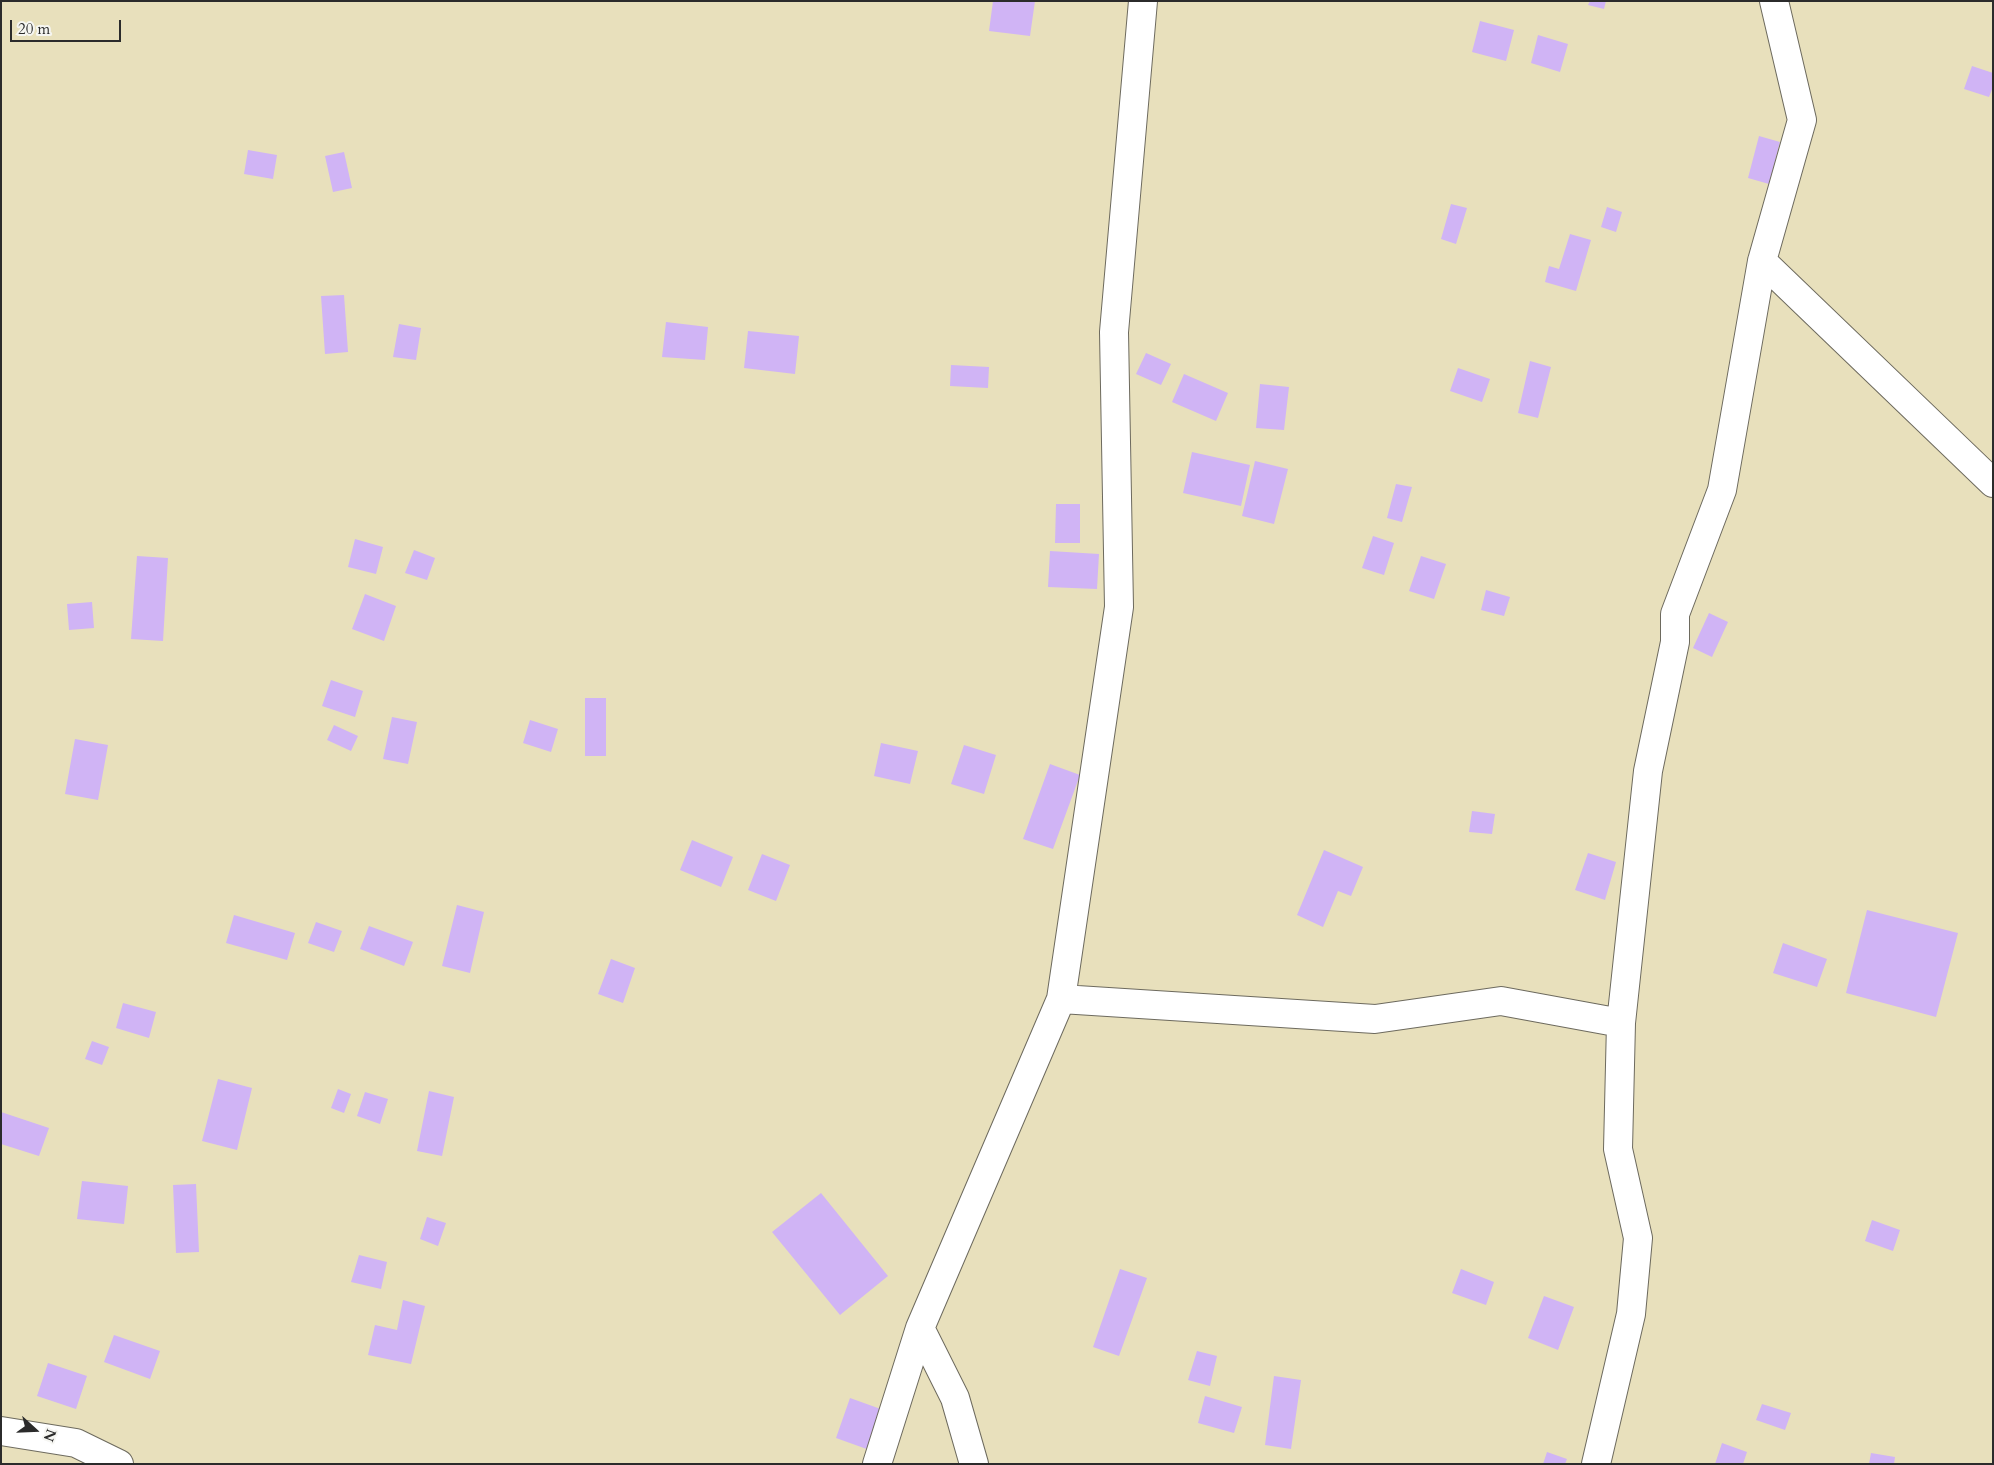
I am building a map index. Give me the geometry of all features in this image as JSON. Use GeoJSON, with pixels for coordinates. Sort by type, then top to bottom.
{"type":"FeatureCollection","features":[{"type":"Feature","properties":{"kind":"street"},"geometry":{"type":"LineString","coordinates":[[877,1464],[920,1328],[1061,999],[1119,607],[1114,332],[1143,1]]}},
{"type":"Feature","properties":{"kind":"street"},"geometry":{"type":"LineString","coordinates":[[1596,1464],[1630,1314],[1638,1238],[1618,1149],[1621,1023],[1648,771],[1676,642],[1675,614],[1722,490],[1762,260],[1802,120],[1774,1]]}},
{"type":"Feature","properties":{"kind":"street"},"geometry":{"type":"LineString","coordinates":[[1762,260],[1993,483]]}},
{"type":"Feature","properties":{"kind":"street"},"geometry":{"type":"LineString","coordinates":[[1061,999],[1375,1019],[1501,1001],[1621,1023]]}},
{"type":"Feature","properties":{"kind":"street"},"geometry":{"type":"LineString","coordinates":[[920,1328],[955,1398],[974,1464]]}},
{"type":"Feature","properties":{"kind":"street"},"geometry":{"type":"LineString","coordinates":[[1,1431],[76,1443],[119,1464]]}},
{"type":"Feature","properties":{"kind":"building"},"geometry":{"type":"Polygon","coordinates":[[[993,1],[1035,1],[1030,36],[989,31],[993,1]]]}},
{"type":"Feature","properties":{"kind":"building"},"geometry":{"type":"Polygon","coordinates":[[[1590,1],[1606,1],[1604,9],[1588,5],[1590,1]]]}},
{"type":"Feature","properties":{"kind":"building"},"geometry":{"type":"Polygon","coordinates":[[[1480,21],[1514,30],[1506,61],[1472,52],[1480,21]]]}},
{"type":"Feature","properties":{"kind":"building"},"geometry":{"type":"Polygon","coordinates":[[[1538,35],[1568,44],[1560,72],[1531,63],[1538,35]]]}},
{"type":"Feature","properties":{"kind":"building"},"geometry":{"type":"Polygon","coordinates":[[[1972,66],[1993,73],[1993,87],[1989,97],[1964,89],[1972,66]]]}},
{"type":"Feature","properties":{"kind":"building"},"geometry":{"type":"Polygon","coordinates":[[[1759,136],[1780,142],[1769,184],[1748,178],[1759,136]]]}},
{"type":"Feature","properties":{"kind":"building"},"geometry":{"type":"Polygon","coordinates":[[[248,150],[277,155],[273,179],[244,174],[248,150]]]}},
{"type":"Feature","properties":{"kind":"building"},"geometry":{"type":"Polygon","coordinates":[[[344,152],[352,188],[333,192],[325,156],[344,152]]]}},
{"type":"Feature","properties":{"kind":"building"},"geometry":{"type":"Polygon","coordinates":[[[1451,204],[1467,208],[1456,244],[1441,239],[1451,204]]]}},
{"type":"Feature","properties":{"kind":"building"},"geometry":{"type":"Polygon","coordinates":[[[1607,207],[1622,212],[1616,232],[1601,227],[1607,207]]]}},
{"type":"Feature","properties":{"kind":"building"},"geometry":{"type":"Polygon","coordinates":[[[1570,234],[1591,240],[1576,291],[1545,282],[1549,266],[1559,269],[1570,234]]]}},
{"type":"Feature","properties":{"kind":"building"},"geometry":{"type":"Polygon","coordinates":[[[344,295],[348,352],[325,354],[321,296],[344,295]]]}},
{"type":"Feature","properties":{"kind":"building"},"geometry":{"type":"Polygon","coordinates":[[[666,322],[708,327],[705,360],[662,357],[666,322]]]}},
{"type":"Feature","properties":{"kind":"building"},"geometry":{"type":"Polygon","coordinates":[[[399,324],[421,328],[416,360],[393,357],[399,324]]]}},
{"type":"Feature","properties":{"kind":"building"},"geometry":{"type":"Polygon","coordinates":[[[748,331],[799,336],[795,374],[744,368],[748,331]]]}},
{"type":"Feature","properties":{"kind":"building"},"geometry":{"type":"Polygon","coordinates":[[[1146,353],[1171,364],[1161,385],[1136,374],[1146,353]]]}},
{"type":"Feature","properties":{"kind":"building"},"geometry":{"type":"Polygon","coordinates":[[[1530,361],[1551,367],[1538,418],[1518,413],[1530,361]]]}},
{"type":"Feature","properties":{"kind":"building"},"geometry":{"type":"Polygon","coordinates":[[[951,365],[989,367],[988,388],[950,386],[951,365]]]}},
{"type":"Feature","properties":{"kind":"building"},"geometry":{"type":"Polygon","coordinates":[[[1458,368],[1490,379],[1482,402],[1450,391],[1458,368]]]}},
{"type":"Feature","properties":{"kind":"building"},"geometry":{"type":"Polygon","coordinates":[[[1184,374],[1228,393],[1216,421],[1172,402],[1184,374]]]}},
{"type":"Feature","properties":{"kind":"building"},"geometry":{"type":"Polygon","coordinates":[[[1260,384],[1289,387],[1284,430],[1256,428],[1260,384]]]}},
{"type":"Feature","properties":{"kind":"building"},"geometry":{"type":"Polygon","coordinates":[[[1192,452],[1250,465],[1241,506],[1183,493],[1192,452]]]}},
{"type":"Feature","properties":{"kind":"building"},"geometry":{"type":"Polygon","coordinates":[[[1255,461],[1288,469],[1274,524],[1242,516],[1255,461]]]}},
{"type":"Feature","properties":{"kind":"building"},"geometry":{"type":"Polygon","coordinates":[[[1396,484],[1412,487],[1402,522],[1387,518],[1396,484]]]}},
{"type":"Feature","properties":{"kind":"building"},"geometry":{"type":"Polygon","coordinates":[[[1056,504],[1080,504],[1080,543],[1055,543],[1056,504]]]}},
{"type":"Feature","properties":{"kind":"building"},"geometry":{"type":"Polygon","coordinates":[[[1373,536],[1394,543],[1384,575],[1362,568],[1373,536]]]}},
{"type":"Feature","properties":{"kind":"building"},"geometry":{"type":"Polygon","coordinates":[[[355,539],[383,547],[376,574],[348,567],[355,539]]]}},
{"type":"Feature","properties":{"kind":"building"},"geometry":{"type":"Polygon","coordinates":[[[414,550],[435,558],[427,580],[405,573],[414,550]]]}},
{"type":"Feature","properties":{"kind":"building"},"geometry":{"type":"Polygon","coordinates":[[[1050,551],[1099,554],[1097,589],[1048,587],[1050,551]]]}},
{"type":"Feature","properties":{"kind":"building"},"geometry":{"type":"Polygon","coordinates":[[[137,556],[168,558],[163,641],[131,639],[137,556]]]}},
{"type":"Feature","properties":{"kind":"building"},"geometry":{"type":"Polygon","coordinates":[[[1421,556],[1446,564],[1434,599],[1409,591],[1421,556]]]}},
{"type":"Feature","properties":{"kind":"building"},"geometry":{"type":"Polygon","coordinates":[[[1486,590],[1510,597],[1504,616],[1481,610],[1486,590]]]}},
{"type":"Feature","properties":{"kind":"building"},"geometry":{"type":"Polygon","coordinates":[[[365,594],[396,606],[384,641],[352,629],[365,594]]]}},
{"type":"Feature","properties":{"kind":"building"},"geometry":{"type":"Polygon","coordinates":[[[92,602],[94,628],[69,630],[67,604],[92,602]]]}},
{"type":"Feature","properties":{"kind":"building"},"geometry":{"type":"Polygon","coordinates":[[[1709,613],[1728,622],[1712,657],[1693,648],[1709,613]]]}},
{"type":"Feature","properties":{"kind":"building"},"geometry":{"type":"Polygon","coordinates":[[[331,680],[363,691],[355,717],[322,706],[331,680]]]}},
{"type":"Feature","properties":{"kind":"building"},"geometry":{"type":"Polygon","coordinates":[[[585,698],[606,698],[606,756],[585,756],[585,698]]]}},
{"type":"Feature","properties":{"kind":"building"},"geometry":{"type":"Polygon","coordinates":[[[392,717],[417,722],[408,764],[383,759],[392,717]]]}},
{"type":"Feature","properties":{"kind":"building"},"geometry":{"type":"Polygon","coordinates":[[[530,720],[558,729],[551,752],[523,743],[530,720]]]}},
{"type":"Feature","properties":{"kind":"building"},"geometry":{"type":"Polygon","coordinates":[[[334,725],[358,736],[351,751],[327,740],[334,725]]]}},
{"type":"Feature","properties":{"kind":"building"},"geometry":{"type":"Polygon","coordinates":[[[75,739],[108,745],[98,800],[65,794],[75,739]]]}},
{"type":"Feature","properties":{"kind":"building"},"geometry":{"type":"Polygon","coordinates":[[[881,743],[918,751],[910,784],[874,776],[881,743]]]}},
{"type":"Feature","properties":{"kind":"building"},"geometry":{"type":"Polygon","coordinates":[[[964,745],[996,755],[984,794],[951,784],[964,745]]]}},
{"type":"Feature","properties":{"kind":"building"},"geometry":{"type":"Polygon","coordinates":[[[1050,764],[1080,775],[1053,849],[1023,839],[1050,764]]]}},
{"type":"Feature","properties":{"kind":"building"},"geometry":{"type":"Polygon","coordinates":[[[1472,811],[1495,814],[1492,834],[1469,832],[1472,811]]]}},
{"type":"Feature","properties":{"kind":"building"},"geometry":{"type":"Polygon","coordinates":[[[692,840],[733,857],[721,887],[680,870],[692,840]]]}},
{"type":"Feature","properties":{"kind":"building"},"geometry":{"type":"Polygon","coordinates":[[[1324,850],[1363,867],[1351,896],[1338,891],[1323,927],[1297,915],[1324,850]]]}},
{"type":"Feature","properties":{"kind":"building"},"geometry":{"type":"Polygon","coordinates":[[[1588,853],[1616,862],[1605,900],[1575,890],[1588,853]]]}},
{"type":"Feature","properties":{"kind":"building"},"geometry":{"type":"Polygon","coordinates":[[[762,854],[790,865],[776,901],[748,890],[762,854]]]}},
{"type":"Feature","properties":{"kind":"building"},"geometry":{"type":"Polygon","coordinates":[[[457,905],[484,912],[470,973],[442,966],[457,905]]]}},
{"type":"Feature","properties":{"kind":"building"},"geometry":{"type":"Polygon","coordinates":[[[1867,910],[1958,933],[1936,1017],[1846,993],[1867,910]]]}},
{"type":"Feature","properties":{"kind":"building"},"geometry":{"type":"Polygon","coordinates":[[[234,915],[295,933],[287,960],[226,943],[234,915]]]}},
{"type":"Feature","properties":{"kind":"building"},"geometry":{"type":"Polygon","coordinates":[[[316,922],[342,931],[334,952],[308,943],[316,922]]]}},
{"type":"Feature","properties":{"kind":"building"},"geometry":{"type":"Polygon","coordinates":[[[369,926],[413,942],[404,966],[360,949],[369,926]]]}},
{"type":"Feature","properties":{"kind":"building"},"geometry":{"type":"Polygon","coordinates":[[[1783,943],[1827,959],[1817,987],[1773,973],[1783,943]]]}},
{"type":"Feature","properties":{"kind":"building"},"geometry":{"type":"Polygon","coordinates":[[[611,959],[635,968],[623,1003],[598,994],[611,959]]]}},
{"type":"Feature","properties":{"kind":"building"},"geometry":{"type":"Polygon","coordinates":[[[123,1003],[156,1012],[149,1038],[116,1028],[123,1003]]]}},
{"type":"Feature","properties":{"kind":"building"},"geometry":{"type":"Polygon","coordinates":[[[92,1041],[109,1047],[102,1065],[85,1059],[92,1041]]]}},
{"type":"Feature","properties":{"kind":"building"},"geometry":{"type":"Polygon","coordinates":[[[218,1079],[252,1088],[237,1150],[202,1141],[218,1079]]]}},
{"type":"Feature","properties":{"kind":"building"},"geometry":{"type":"Polygon","coordinates":[[[338,1089],[351,1094],[344,1113],[331,1108],[338,1089]]]}},
{"type":"Feature","properties":{"kind":"building"},"geometry":{"type":"Polygon","coordinates":[[[429,1091],[454,1097],[442,1156],[417,1151],[429,1091]]]}},
{"type":"Feature","properties":{"kind":"building"},"geometry":{"type":"Polygon","coordinates":[[[365,1092],[388,1099],[380,1124],[357,1116],[365,1092]]]}},
{"type":"Feature","properties":{"kind":"building"},"geometry":{"type":"Polygon","coordinates":[[[1,1112],[49,1128],[39,1156],[1,1144],[1,1112]]]}},
{"type":"Feature","properties":{"kind":"building"},"geometry":{"type":"Polygon","coordinates":[[[82,1181],[128,1186],[124,1224],[77,1219],[82,1181]]]}},
{"type":"Feature","properties":{"kind":"building"},"geometry":{"type":"Polygon","coordinates":[[[196,1184],[199,1252],[176,1253],[173,1185],[196,1184]]]}},
{"type":"Feature","properties":{"kind":"building"},"geometry":{"type":"Polygon","coordinates":[[[821,1193],[888,1276],[840,1315],[772,1232],[821,1193]]]}},
{"type":"Feature","properties":{"kind":"building"},"geometry":{"type":"Polygon","coordinates":[[[427,1217],[446,1223],[438,1246],[420,1239],[427,1217]]]}},
{"type":"Feature","properties":{"kind":"building"},"geometry":{"type":"Polygon","coordinates":[[[1872,1220],[1900,1230],[1893,1251],[1865,1241],[1872,1220]]]}},
{"type":"Feature","properties":{"kind":"building"},"geometry":{"type":"Polygon","coordinates":[[[359,1255],[387,1262],[381,1289],[351,1282],[359,1255]]]}},
{"type":"Feature","properties":{"kind":"building"},"geometry":{"type":"Polygon","coordinates":[[[1120,1269],[1147,1278],[1119,1356],[1093,1347],[1120,1269]]]}},
{"type":"Feature","properties":{"kind":"building"},"geometry":{"type":"Polygon","coordinates":[[[1461,1269],[1494,1282],[1486,1305],[1452,1293],[1461,1269]]]}},
{"type":"Feature","properties":{"kind":"building"},"geometry":{"type":"Polygon","coordinates":[[[1544,1296],[1574,1307],[1558,1350],[1528,1338],[1544,1296]]]}},
{"type":"Feature","properties":{"kind":"building"},"geometry":{"type":"Polygon","coordinates":[[[403,1300],[425,1306],[411,1364],[368,1355],[375,1325],[397,1330],[403,1300]]]}},
{"type":"Feature","properties":{"kind":"building"},"geometry":{"type":"Polygon","coordinates":[[[114,1335],[160,1351],[150,1379],[104,1362],[114,1335]]]}},
{"type":"Feature","properties":{"kind":"building"},"geometry":{"type":"Polygon","coordinates":[[[1197,1351],[1217,1356],[1210,1386],[1188,1380],[1197,1351]]]}},
{"type":"Feature","properties":{"kind":"building"},"geometry":{"type":"Polygon","coordinates":[[[48,1363],[87,1376],[76,1409],[37,1396],[48,1363]]]}},
{"type":"Feature","properties":{"kind":"building"},"geometry":{"type":"Polygon","coordinates":[[[1274,1376],[1301,1380],[1291,1449],[1265,1445],[1274,1376]]]}},
{"type":"Feature","properties":{"kind":"building"},"geometry":{"type":"Polygon","coordinates":[[[1205,1396],[1242,1407],[1234,1433],[1198,1423],[1205,1396]]]}},
{"type":"Feature","properties":{"kind":"building"},"geometry":{"type":"Polygon","coordinates":[[[850,1398],[889,1412],[875,1452],[836,1438],[850,1398]]]}},
{"type":"Feature","properties":{"kind":"building"},"geometry":{"type":"Polygon","coordinates":[[[1762,1404],[1791,1413],[1785,1430],[1756,1420],[1762,1404]]]}},
{"type":"Feature","properties":{"kind":"building"},"geometry":{"type":"Polygon","coordinates":[[[1722,1443],[1747,1452],[1743,1464],[1715,1464],[1722,1443]]]}},
{"type":"Feature","properties":{"kind":"building"},"geometry":{"type":"Polygon","coordinates":[[[1547,1452],[1567,1459],[1565,1464],[1543,1464],[1547,1452]]]}},
{"type":"Feature","properties":{"kind":"building"},"geometry":{"type":"Polygon","coordinates":[[[1871,1453],[1895,1457],[1894,1464],[1869,1464],[1871,1453]]]}}]}
